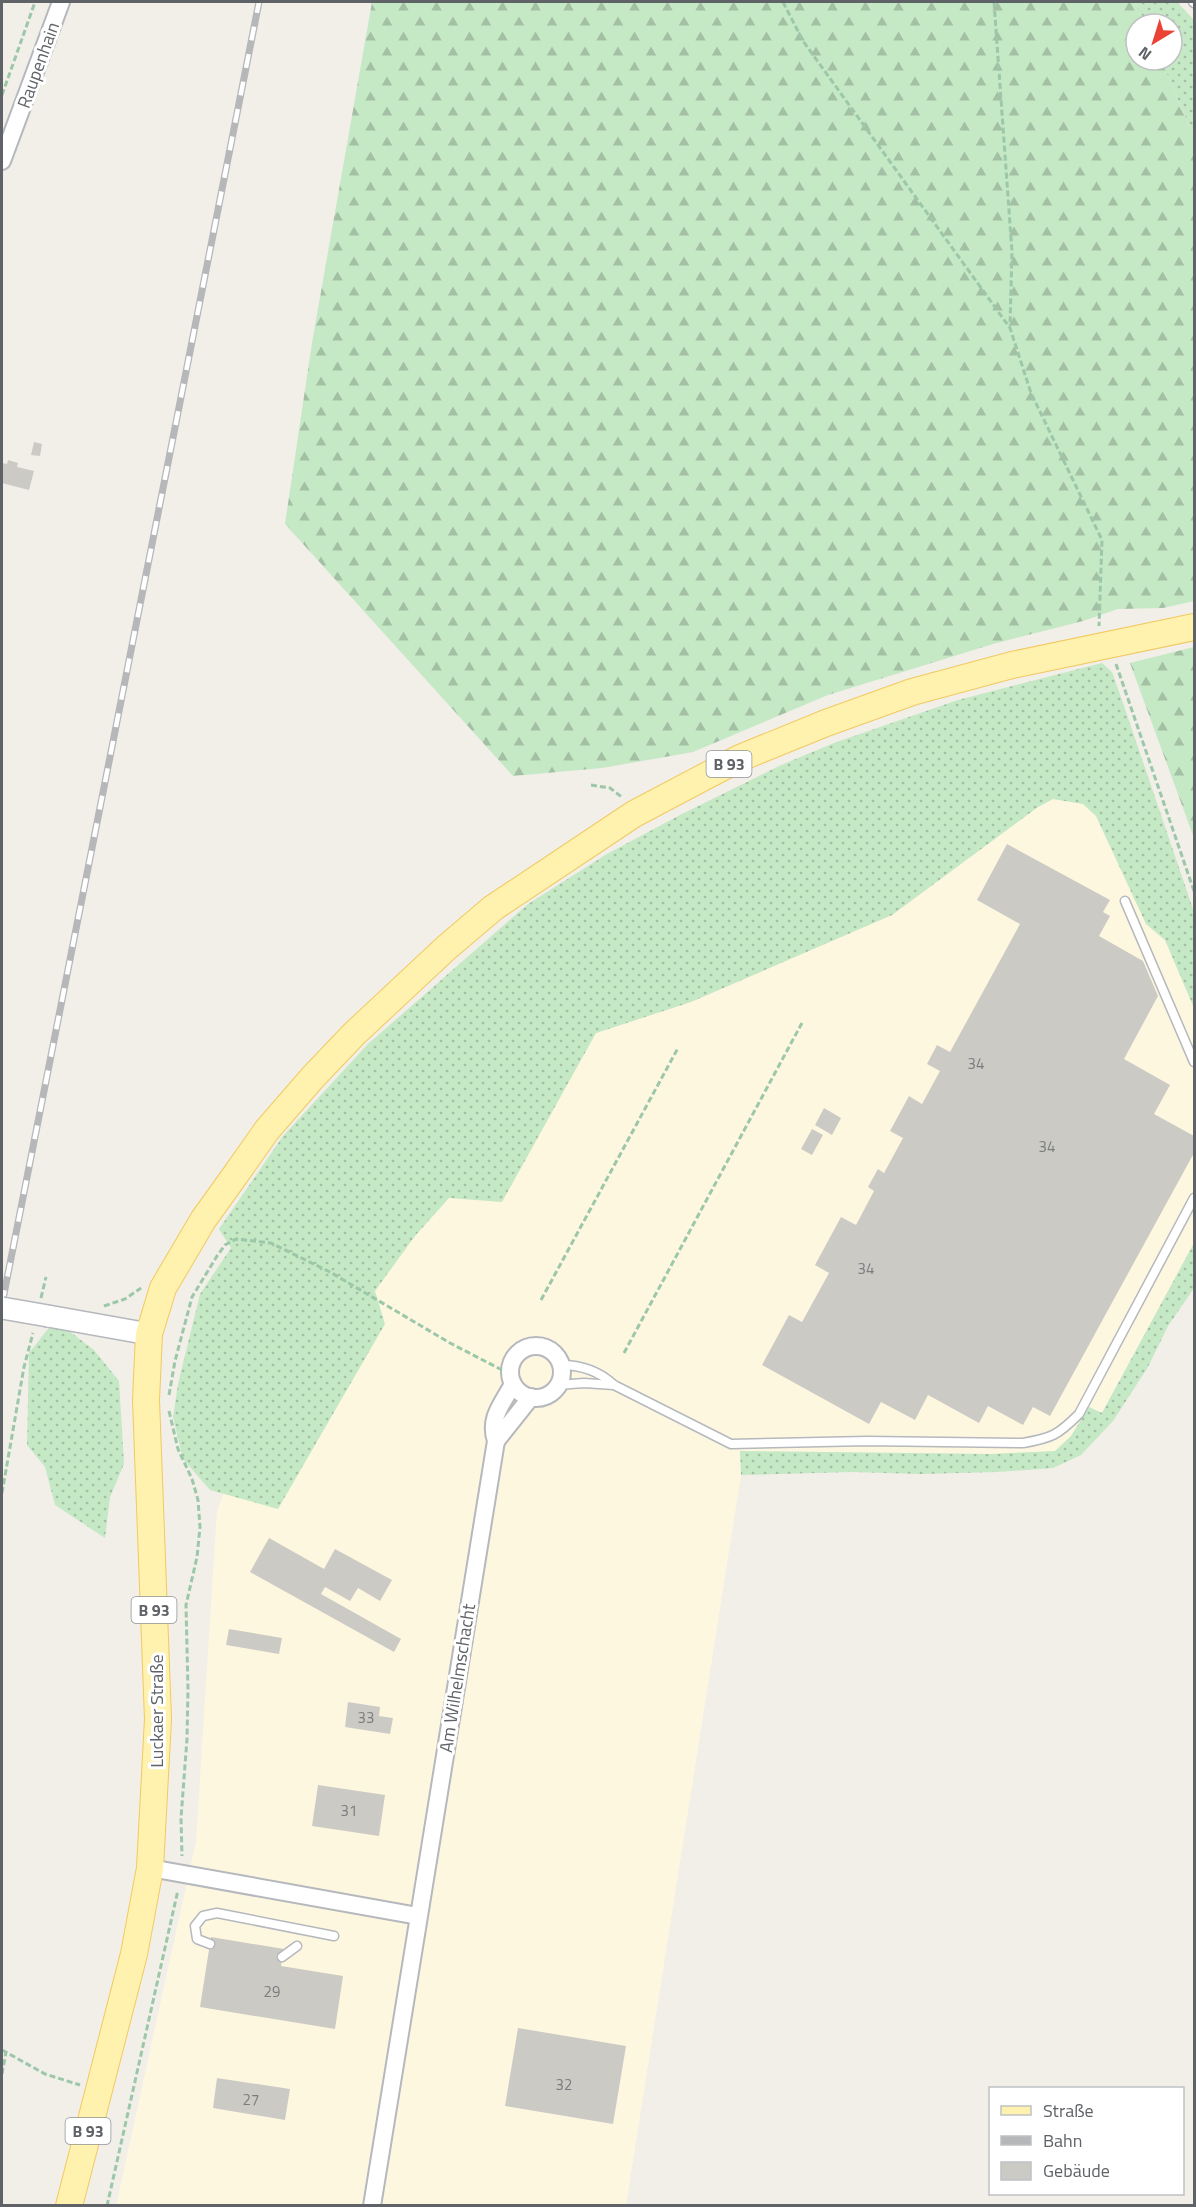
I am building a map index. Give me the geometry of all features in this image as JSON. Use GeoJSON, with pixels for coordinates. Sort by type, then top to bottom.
{"type":"FeatureCollection","features":[{"type":"Feature","properties":{"kind":"main road","name":"B 93"},"geometry":{"type":"LineString","coordinates":[[1104,631],[1194,627]]}},
{"type":"Feature","properties":{"kind":"main road","name":"Luckaer Straße"},"geometry":{"type":"LineString","coordinates":[[69,2205],[134,1954],[150,1868],[158,1719],[146,1400],[149,1334],[163,1288],[203,1220],[267,1130],[354,1034],[446,948],[493,908],[606,831],[740,758],[826,723],[912,692],[1012,665],[1104,631]]}},
{"type":"Feature","properties":{"kind":"street","name":"Raupenhain"},"geometry":{"type":"LineString","coordinates":[[2,162],[61,2]]}},
{"type":"Feature","properties":{"kind":"street"},"geometry":{"type":"LineString","coordinates":[[2,1308],[40,1317],[149,1334]]}},
{"type":"Feature","properties":{"kind":"street","name":"Am Wilhelmschacht"},"geometry":{"type":"LineString","coordinates":[[496,1441],[492,1430],[493,1421],[512,1379],[510,1367],[514,1357],[523,1349],[534,1346],[545,1347],[554,1353],[561,1365]]}},
{"type":"Feature","properties":{"kind":"street"},"geometry":{"type":"LineString","coordinates":[[558,1385],[562,1374],[561,1365]]}},
{"type":"Feature","properties":{"kind":"street"},"geometry":{"type":"LineString","coordinates":[[512,1379],[520,1392],[531,1397]]}},
{"type":"Feature","properties":{"kind":"street","name":"Am Wilhelmschacht"},"geometry":{"type":"LineString","coordinates":[[372,2205],[496,1441],[531,1397],[544,1396],[558,1385]]}},
{"type":"Feature","properties":{"kind":"street"},"geometry":{"type":"LineString","coordinates":[[150,1868],[418,1916]]}},
{"type":"Feature","properties":{"kind":"lane"},"geometry":{"type":"LineString","coordinates":[[1125,901],[1194,1062]]}},
{"type":"Feature","properties":{"kind":"lane"},"geometry":{"type":"LineString","coordinates":[[561,1365],[586,1368],[604,1376],[614,1385],[731,1444],[1023,1443],[1047,1438],[1061,1432],[1078,1414],[1194,1198]]}},
{"type":"Feature","properties":{"kind":"lane"},"geometry":{"type":"LineString","coordinates":[[558,1385],[584,1383],[614,1385]]}},
{"type":"Feature","properties":{"kind":"lane"},"geometry":{"type":"LineString","coordinates":[[210,1944],[197,1939],[195,1926],[203,1916],[217,1913],[334,1936]]}},
{"type":"Feature","properties":{"kind":"lane"},"geometry":{"type":"LineString","coordinates":[[282,1957],[297,1946]]}},
{"type":"Feature","properties":{"kind":"path"},"geometry":{"type":"LineString","coordinates":[[2,95],[35,2]]}},
{"type":"Feature","properties":{"kind":"path"},"geometry":{"type":"LineString","coordinates":[[783,2],[803,41],[1010,328],[1031,393],[1102,540],[1104,631],[1194,891]]}},
{"type":"Feature","properties":{"kind":"path"},"geometry":{"type":"LineString","coordinates":[[994,2],[1012,252],[1010,328]]}},
{"type":"Feature","properties":{"kind":"path"},"geometry":{"type":"LineString","coordinates":[[591,785],[610,788],[626,800],[617,804]]}},
{"type":"Feature","properties":{"kind":"path"},"geometry":{"type":"LineString","coordinates":[[624,1353],[803,1021]]}},
{"type":"Feature","properties":{"kind":"path"},"geometry":{"type":"LineString","coordinates":[[541,1300],[678,1048]]}},
{"type":"Feature","properties":{"kind":"path"},"geometry":{"type":"LineString","coordinates":[[192,1297],[225,1245],[236,1239],[271,1243],[330,1272],[512,1379]]}},
{"type":"Feature","properties":{"kind":"path"},"geometry":{"type":"LineString","coordinates":[[2,1493],[24,1367],[40,1317],[46,1277]]}},
{"type":"Feature","properties":{"kind":"path"},"geometry":{"type":"LineString","coordinates":[[95,1309],[125,1299],[146,1282]]}},
{"type":"Feature","properties":{"kind":"path"},"geometry":{"type":"LineString","coordinates":[[2,2073],[4,2051],[45,2074],[79,2085],[99,2084]]}},
{"type":"Feature","properties":{"kind":"shaded area"},"geometry":{"type":"Polygon","coordinates":[[[1053,799],[1083,804],[1096,816],[1146,924],[1165,940],[1194,1008],[1194,1243],[1101,1414],[1089,1407],[1071,1436],[1055,1452],[990,1454],[740,1451],[741,1475],[626,2205],[116,2206],[196,1841],[217,1511],[284,1324],[596,1033],[691,1002],[892,915],[1038,807],[1053,799]]]}},
{"type":"Feature","properties":{"kind":"green space"},"geometry":{"type":"Polygon","coordinates":[[[372,2],[1135,2],[1139,12],[1124,12],[1124,72],[1166,72],[1194,137],[1194,601],[1163,608],[1118,609],[1083,621],[993,644],[828,695],[693,752],[602,768],[513,776],[285,524],[312,343],[372,2]]]}},
{"type":"Feature","properties":{"kind":"green space"},"geometry":{"type":"Polygon","coordinates":[[[1135,2],[1177,2],[1194,20],[1194,137],[1166,72],[1184,72],[1184,12],[1139,12],[1135,2]]]}},
{"type":"Feature","properties":{"kind":"green space"},"geometry":{"type":"Polygon","coordinates":[[[1194,647],[1194,838],[1130,663],[1194,647]]]}},
{"type":"Feature","properties":{"kind":"green space"},"geometry":{"type":"Polygon","coordinates":[[[1102,663],[1112,672],[1194,912],[1194,1008],[1165,940],[1146,924],[1096,816],[1083,804],[1053,799],[1038,807],[892,915],[691,1002],[596,1033],[502,1202],[449,1198],[415,1236],[375,1291],[385,1324],[278,1509],[210,1490],[183,1459],[173,1417],[178,1384],[200,1294],[231,1248],[219,1229],[283,1136],[368,1044],[528,904],[607,854],[680,815],[779,766],[834,743],[958,700],[1102,663]]]}},
{"type":"Feature","properties":{"kind":"green space"},"geometry":{"type":"Polygon","coordinates":[[[1194,1243],[1194,1288],[1168,1326],[1148,1367],[1113,1421],[1081,1455],[1053,1468],[997,1472],[741,1475],[740,1451],[990,1454],[1055,1451],[1071,1436],[1089,1407],[1102,1413],[1194,1243]]]}},
{"type":"Feature","properties":{"kind":"green space"},"geometry":{"type":"Polygon","coordinates":[[[51,1325],[69,1331],[94,1350],[119,1381],[124,1464],[110,1497],[105,1538],[55,1505],[45,1467],[27,1445],[29,1353],[51,1325]]]}},
{"type":"Feature","properties":{"kind":"building"},"geometry":{"type":"Polygon","coordinates":[[[34,442],[42,444],[40,456],[31,455],[34,442]]]}},
{"type":"Feature","properties":{"kind":"building"},"geometry":{"type":"Polygon","coordinates":[[[8,460],[18,463],[17,467],[34,471],[29,490],[2,483],[2,463],[7,464],[8,460]]]}},
{"type":"Feature","properties":{"kind":"building"},"geometry":{"type":"Polygon","coordinates":[[[1007,844],[1110,900],[1103,912],[1110,916],[1099,936],[1143,961],[1158,996],[1124,1059],[1170,1085],[1154,1114],[1194,1136],[1194,1153],[1050,1416],[1033,1407],[1023,1425],[988,1406],[979,1423],[928,1395],[915,1420],[881,1402],[869,1424],[762,1365],[789,1315],[802,1322],[829,1273],[815,1265],[841,1217],[856,1225],[874,1191],[868,1187],[878,1169],[884,1173],[903,1138],[890,1131],[909,1096],[922,1104],[940,1071],[927,1064],[937,1045],[950,1052],[1020,924],[977,900],[1007,844]]]}},
{"type":"Feature","properties":{"kind":"building"},"geometry":{"type":"Polygon","coordinates":[[[824,1108],[841,1118],[832,1135],[815,1125],[824,1108]]]}},
{"type":"Feature","properties":{"kind":"building"},"geometry":{"type":"Polygon","coordinates":[[[812,1129],[823,1135],[812,1155],[801,1149],[812,1129]]]}},
{"type":"Feature","properties":{"kind":"building"},"geometry":{"type":"Polygon","coordinates":[[[269,1538],[324,1569],[335,1549],[392,1580],[380,1601],[358,1588],[350,1601],[325,1587],[321,1594],[401,1639],[394,1652],[250,1572],[269,1538]]]}},
{"type":"Feature","properties":{"kind":"building"},"geometry":{"type":"Polygon","coordinates":[[[229,1629],[282,1638],[279,1654],[226,1645],[229,1629]]]}},
{"type":"Feature","properties":{"kind":"building"},"geometry":{"type":"Polygon","coordinates":[[[348,1702],[380,1707],[379,1716],[393,1718],[390,1734],[345,1727],[348,1702]]]}},
{"type":"Feature","properties":{"kind":"building"},"geometry":{"type":"Polygon","coordinates":[[[318,1785],[385,1795],[379,1836],[312,1826],[318,1785]]]}},
{"type":"Feature","properties":{"kind":"building"},"geometry":{"type":"Polygon","coordinates":[[[211,1937],[284,1949],[281,1966],[343,1976],[335,2029],[200,2007],[211,1937]]]}},
{"type":"Feature","properties":{"kind":"building"},"geometry":{"type":"Polygon","coordinates":[[[518,2028],[626,2046],[613,2124],[505,2106],[518,2028]]]}},
{"type":"Feature","properties":{"kind":"building"},"geometry":{"type":"Polygon","coordinates":[[[217,2078],[290,2089],[285,2120],[213,2108],[217,2078]]]}},
{"type":"Feature","properties":{"kind":"railway"},"geometry":{"type":"LineString","coordinates":[[2,1304],[259,2]]}}]}
